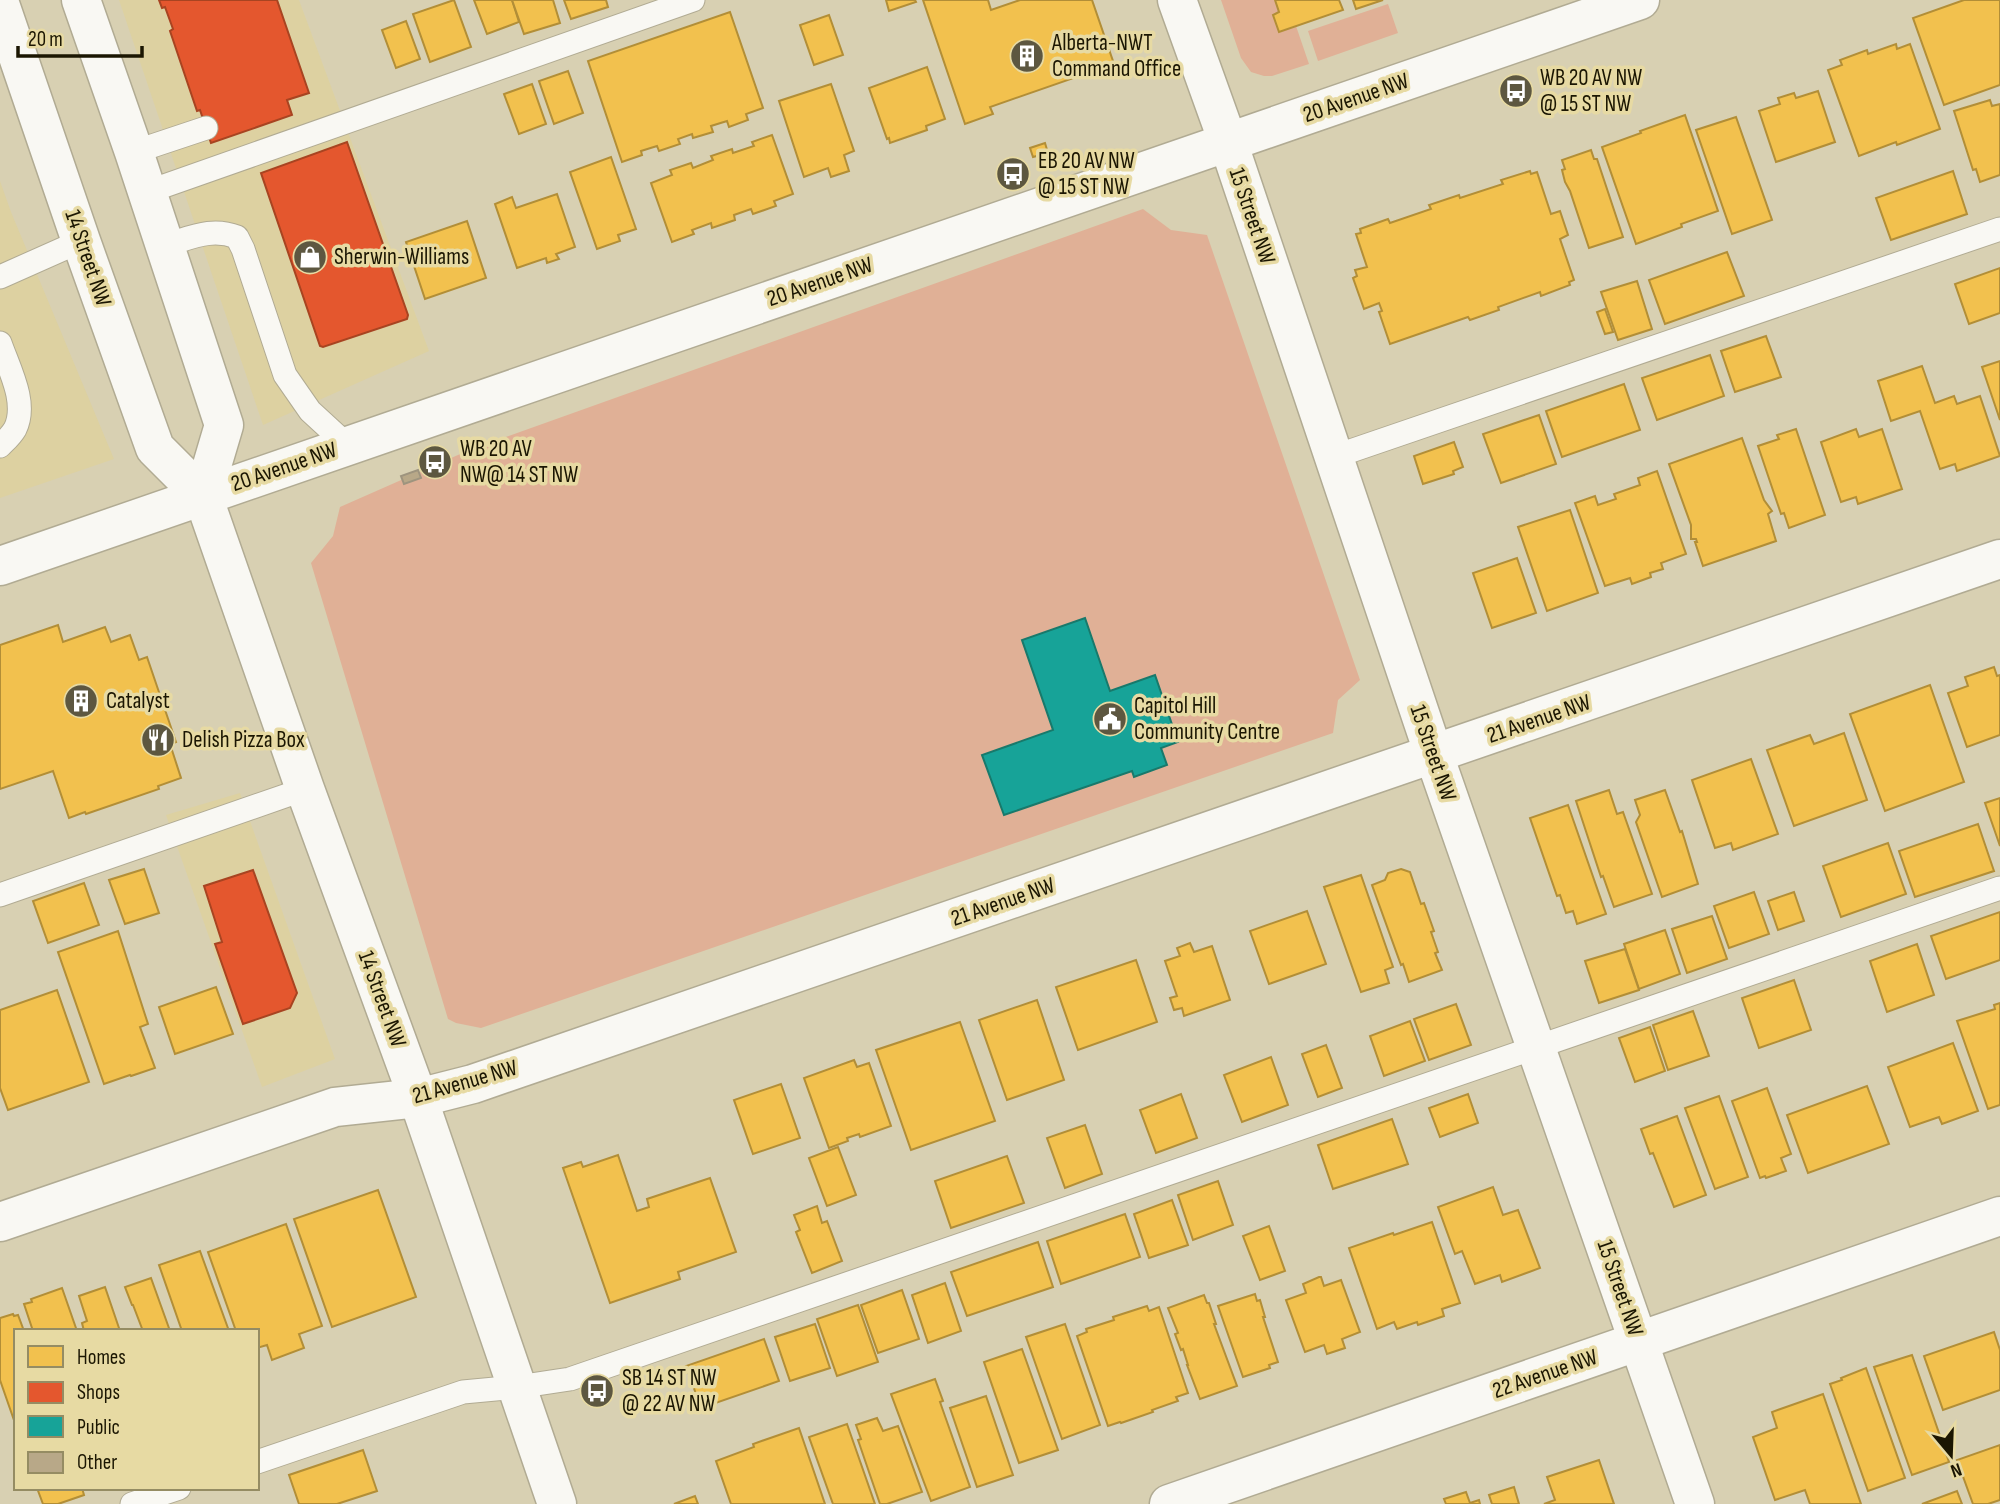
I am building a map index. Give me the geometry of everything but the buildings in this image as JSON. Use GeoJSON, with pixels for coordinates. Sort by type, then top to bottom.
{"type":"FeatureCollection","features":[{"type":"Feature","properties":{"kind":"street"},"geometry":{"type":"LineString","coordinates":[[81,0],[224,425],[203,496]]}},
{"type":"Feature","properties":{"kind":"street","name":"15 Street NW"},"geometry":{"type":"LineString","coordinates":[[1177,0],[1228,142],[1434,755],[1695,1504]]}},
{"type":"Feature","properties":{"kind":"street","name":"20 Avenue NW"},"geometry":{"type":"LineString","coordinates":[[0,566],[1640,0]]}},
{"type":"Feature","properties":{"kind":"street","name":"14 Street NW"},"geometry":{"type":"LineString","coordinates":[[0,4],[155,448],[203,496],[305,789],[418,1098],[557,1504]]}},
{"type":"Feature","properties":{"kind":"street","name":"21 Avenue NW"},"geometry":{"type":"LineString","coordinates":[[0,1222],[335,1107],[418,1098],[473,1084],[2000,559]]}},
{"type":"Feature","properties":{"kind":"street","name":"22 Avenue NW"},"geometry":{"type":"LineString","coordinates":[[1168,1504],[2000,1216]]}},
{"type":"Feature","properties":{"kind":"lane"},"geometry":{"type":"LineString","coordinates":[[147,192],[693,0]]}},
{"type":"Feature","properties":{"kind":"lane"},"geometry":{"type":"LineString","coordinates":[[134,152],[206,128]]}},
{"type":"Feature","properties":{"kind":"lane"},"geometry":{"type":"LineString","coordinates":[[1333,457],[2000,229]]}},
{"type":"Feature","properties":{"kind":"lane"},"geometry":{"type":"LineString","coordinates":[[165,245],[212,231],[237,237],[285,375],[310,411],[347,445]]}},
{"type":"Feature","properties":{"kind":"lane"},"geometry":{"type":"LineString","coordinates":[[0,277],[81,241]]}},
{"type":"Feature","properties":{"kind":"lane"},"geometry":{"type":"LineString","coordinates":[[0,343],[17,393],[20,413],[14,431],[0,446]]}},
{"type":"Feature","properties":{"kind":"lane"},"geometry":{"type":"LineString","coordinates":[[0,895],[305,789]]}},
{"type":"Feature","properties":{"kind":"lane"},"geometry":{"type":"LineString","coordinates":[[259,1461],[463,1392],[573,1378],[2000,888]]}},
{"type":"Feature","properties":{"kind":"lane"},"geometry":{"type":"LineString","coordinates":[[132,1504],[173,1490]]}},
{"type":"Feature","properties":{"kind":"shaded area"},"geometry":{"type":"Polygon","coordinates":[[[119,0],[299,0],[429,351],[263,425],[119,0]]]}},
{"type":"Feature","properties":{"kind":"shaded area"},"geometry":{"type":"Polygon","coordinates":[[[1221,0],[1275,0],[1279,12],[1273,15],[1279,32],[1296,26],[1309,64],[1272,76],[1251,72],[1241,58],[1221,0]]]}},
{"type":"Feature","properties":{"kind":"shaded area"},"geometry":{"type":"Polygon","coordinates":[[[1388,4],[1398,33],[1318,61],[1308,31],[1388,4]]]}},
{"type":"Feature","properties":{"kind":"shaded area"},"geometry":{"type":"Polygon","coordinates":[[[0,181],[114,459],[0,498],[0,181]]]}},
{"type":"Feature","properties":{"kind":"shaded area"},"geometry":{"type":"Polygon","coordinates":[[[1143,209],[1171,230],[1207,235],[1360,680],[1338,700],[1333,733],[481,1028],[448,1019],[311,563],[333,536],[340,507],[467,451],[1143,209]]]}},
{"type":"Feature","properties":{"kind":"shaded area"},"geometry":{"type":"Polygon","coordinates":[[[240,793],[335,1059],[262,1087],[166,815],[240,793]]]}},
{"type":"Feature","properties":{"kind":"place","name":"Alberta-NWT Command Office"},"geometry":{"type":"Point","coordinates":[1027,56]}},
{"type":"Feature","properties":{"kind":"place","name":"WB 20 AV NW @ 15 ST NW"},"geometry":{"type":"Point","coordinates":[1516,91]}},
{"type":"Feature","properties":{"kind":"place","name":"EB 20 AV NW @ 15 ST NW"},"geometry":{"type":"Point","coordinates":[1013,174]}},
{"type":"Feature","properties":{"kind":"place","name":"Sherwin-Williams"},"geometry":{"type":"Point","coordinates":[310,257]}},
{"type":"Feature","properties":{"kind":"place","name":"WB 20 AV NW@ 14 ST NW"},"geometry":{"type":"Point","coordinates":[435,462]}},
{"type":"Feature","properties":{"kind":"place","name":"Catalyst"},"geometry":{"type":"Point","coordinates":[81,701]}},
{"type":"Feature","properties":{"kind":"place","name":"Capitol Hill Community Centre"},"geometry":{"type":"Point","coordinates":[1110,719]}},
{"type":"Feature","properties":{"kind":"place","name":"Delish Pizza Box"},"geometry":{"type":"Point","coordinates":[158,740]}},
{"type":"Feature","properties":{"kind":"place","name":"SB 14 ST NW @ 22 AV NW"},"geometry":{"type":"Point","coordinates":[597,1391]}}]}
